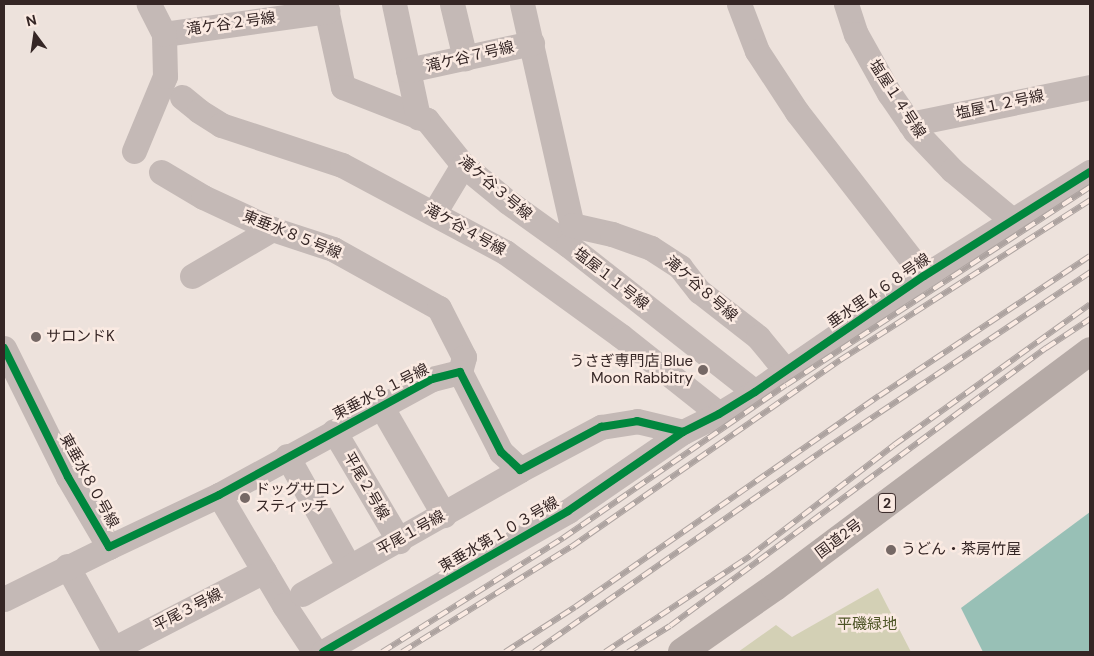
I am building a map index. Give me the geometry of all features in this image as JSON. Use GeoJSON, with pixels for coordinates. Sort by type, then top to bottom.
{"type":"FeatureCollection","features":[{"type":"Feature","properties":{"kind":"highway","name":"国道2号"},"geometry":{"type":"LineString","coordinates":[[682,652],[775,587],[1090,351]]}},
{"type":"Feature","properties":{"kind":"street"},"geometry":{"type":"LineString","coordinates":[[134,151],[165,76],[164,34],[149,4]]}},
{"type":"Feature","properties":{"kind":"street"},"geometry":{"type":"LineString","coordinates":[[394,4],[418,117]]}},
{"type":"Feature","properties":{"kind":"street"},"geometry":{"type":"LineString","coordinates":[[452,4],[465,58]]}},
{"type":"Feature","properties":{"kind":"street","name":"塩屋１１号線"},"geometry":{"type":"LineString","coordinates":[[522,4],[532,42],[570,235],[755,392]]}},
{"type":"Feature","properties":{"kind":"street"},"geometry":{"type":"LineString","coordinates":[[740,4],[757,51],[797,112],[924,276]]}},
{"type":"Feature","properties":{"kind":"street","name":"塩屋１４号線"},"geometry":{"type":"LineString","coordinates":[[846,4],[856,34],[889,93],[910,124],[952,170],[1012,220]]}},
{"type":"Feature","properties":{"kind":"street","name":"滝ケ谷２号線"},"geometry":{"type":"LineString","coordinates":[[164,34],[326,7]]}},
{"type":"Feature","properties":{"kind":"street","name":"滝ケ谷３号線"},"geometry":{"type":"LineString","coordinates":[[326,7],[343,87],[427,120],[463,165],[508,202],[570,235]]}},
{"type":"Feature","properties":{"kind":"street","name":"滝ケ谷７号線"},"geometry":{"type":"LineString","coordinates":[[408,70],[532,42]]}},
{"type":"Feature","properties":{"kind":"street","name":"塩屋１２号線"},"geometry":{"type":"LineString","coordinates":[[910,124],[1090,87]]}},
{"type":"Feature","properties":{"kind":"street","name":"滝ケ谷４号線"},"geometry":{"type":"LineString","coordinates":[[182,97],[221,125],[342,165],[505,252],[566,294],[719,414]]}},
{"type":"Feature","properties":{"kind":"street"},"geometry":{"type":"LineString","coordinates":[[434,213],[463,165]]}},
{"type":"Feature","properties":{"kind":"street","name":"東垂水８５号線"},"geometry":{"type":"LineString","coordinates":[[161,172],[203,197],[272,229],[333,249],[439,308],[464,357],[460,372]]}},
{"type":"Feature","properties":{"kind":"street","name":"垂水里４６８号線"},"geometry":{"type":"LineString","coordinates":[[683,432],[719,414],[755,392],[924,276],[1090,172]]}},
{"type":"Feature","properties":{"kind":"street"},"geometry":{"type":"LineString","coordinates":[[192,276],[272,229]]}},
{"type":"Feature","properties":{"kind":"street","name":"滝ケ谷８号線"},"geometry":{"type":"LineString","coordinates":[[570,235],[612,234],[651,248],[680,267],[699,291],[758,337],[786,371]]}},
{"type":"Feature","properties":{"kind":"street","name":"東垂水８０号線"},"geometry":{"type":"LineString","coordinates":[[4,348],[68,477],[110,546],[219,495]]}},
{"type":"Feature","properties":{"kind":"street"},"geometry":{"type":"LineString","coordinates":[[460,372],[501,452],[520,470],[601,427],[637,420],[683,432]]}},
{"type":"Feature","properties":{"kind":"street","name":"東垂水８１号線"},"geometry":{"type":"LineString","coordinates":[[219,495],[287,456],[432,379],[460,372]]}},
{"type":"Feature","properties":{"kind":"street"},"geometry":{"type":"LineString","coordinates":[[381,406],[444,515]]}},
{"type":"Feature","properties":{"kind":"street","name":"平尾２号線"},"geometry":{"type":"LineString","coordinates":[[334,431],[398,541]]}},
{"type":"Feature","properties":{"kind":"street","name":"東垂水第１０３号線"},"geometry":{"type":"LineString","coordinates":[[323,652],[568,511],[683,432]]}},
{"type":"Feature","properties":{"kind":"street"},"geometry":{"type":"LineString","coordinates":[[287,456],[349,567]]}},
{"type":"Feature","properties":{"kind":"street","name":"平尾１号線"},"geometry":{"type":"LineString","coordinates":[[302,594],[444,515],[520,470]]}},
{"type":"Feature","properties":{"kind":"street"},"geometry":{"type":"LineString","coordinates":[[219,495],[315,652]]}},
{"type":"Feature","properties":{"kind":"street"},"geometry":{"type":"LineString","coordinates":[[4,599],[110,546]]}},
{"type":"Feature","properties":{"kind":"street","name":"平尾３号線"},"geometry":{"type":"LineString","coordinates":[[67,566],[113,649],[264,571]]}},
{"type":"Feature","properties":{"kind":"green space","name":"平磯緑地"},"geometry":{"type":"Polygon","coordinates":[[[878,588],[911,652],[738,652],[776,625],[792,637],[878,588]]]}},
{"type":"Feature","properties":{"kind":"water"},"geometry":{"type":"Polygon","coordinates":[[[1090,512],[1090,652],[983,652],[961,608],[1090,512]]]}},
{"type":"Feature","properties":{"kind":"railway"},"geometry":{"type":"LineString","coordinates":[[382,652],[563,538],[786,385],[1090,187]]}},
{"type":"Feature","properties":{"kind":"railway"},"geometry":{"type":"LineString","coordinates":[[402,652],[571,547],[840,360],[1090,200]]}},
{"type":"Feature","properties":{"kind":"railway"},"geometry":{"type":"LineString","coordinates":[[505,652],[575,607],[879,396],[1090,256]]}},
{"type":"Feature","properties":{"kind":"railway"},"geometry":{"type":"LineString","coordinates":[[534,652],[825,449],[1090,272]]}},
{"type":"Feature","properties":{"kind":"railway"},"geometry":{"type":"LineString","coordinates":[[605,652],[750,556],[894,445],[1090,304]]}},
{"type":"Feature","properties":{"kind":"railway"},"geometry":{"type":"LineString","coordinates":[[628,652],[670,626],[1046,348],[1090,319]]}},
{"type":"Feature","properties":{"kind":"cycle path"},"geometry":{"type":"LineString","coordinates":[[323,652],[568,511],[683,432],[719,414],[755,392],[924,276],[1090,172]]}},
{"type":"Feature","properties":{"kind":"cycle path"},"geometry":{"type":"LineString","coordinates":[[4,348],[68,477],[109,547],[219,495],[432,379],[460,372],[501,452],[520,470],[601,427],[637,421],[683,432]]}},
{"type":"Feature","properties":{"kind":"place","name":"サロンドK"},"geometry":{"type":"Point","coordinates":[36,337]}},
{"type":"Feature","properties":{"kind":"place","name":"うさぎ専門店 Blue Moon Rabbitry"},"geometry":{"type":"Point","coordinates":[703,370]}},
{"type":"Feature","properties":{"kind":"place","name":"ドッグサロン スティッチ"},"geometry":{"type":"Point","coordinates":[245,498]}},
{"type":"Feature","properties":{"kind":"place","name":"うどん・茶房竹屋"},"geometry":{"type":"Point","coordinates":[891,550]}}]}
